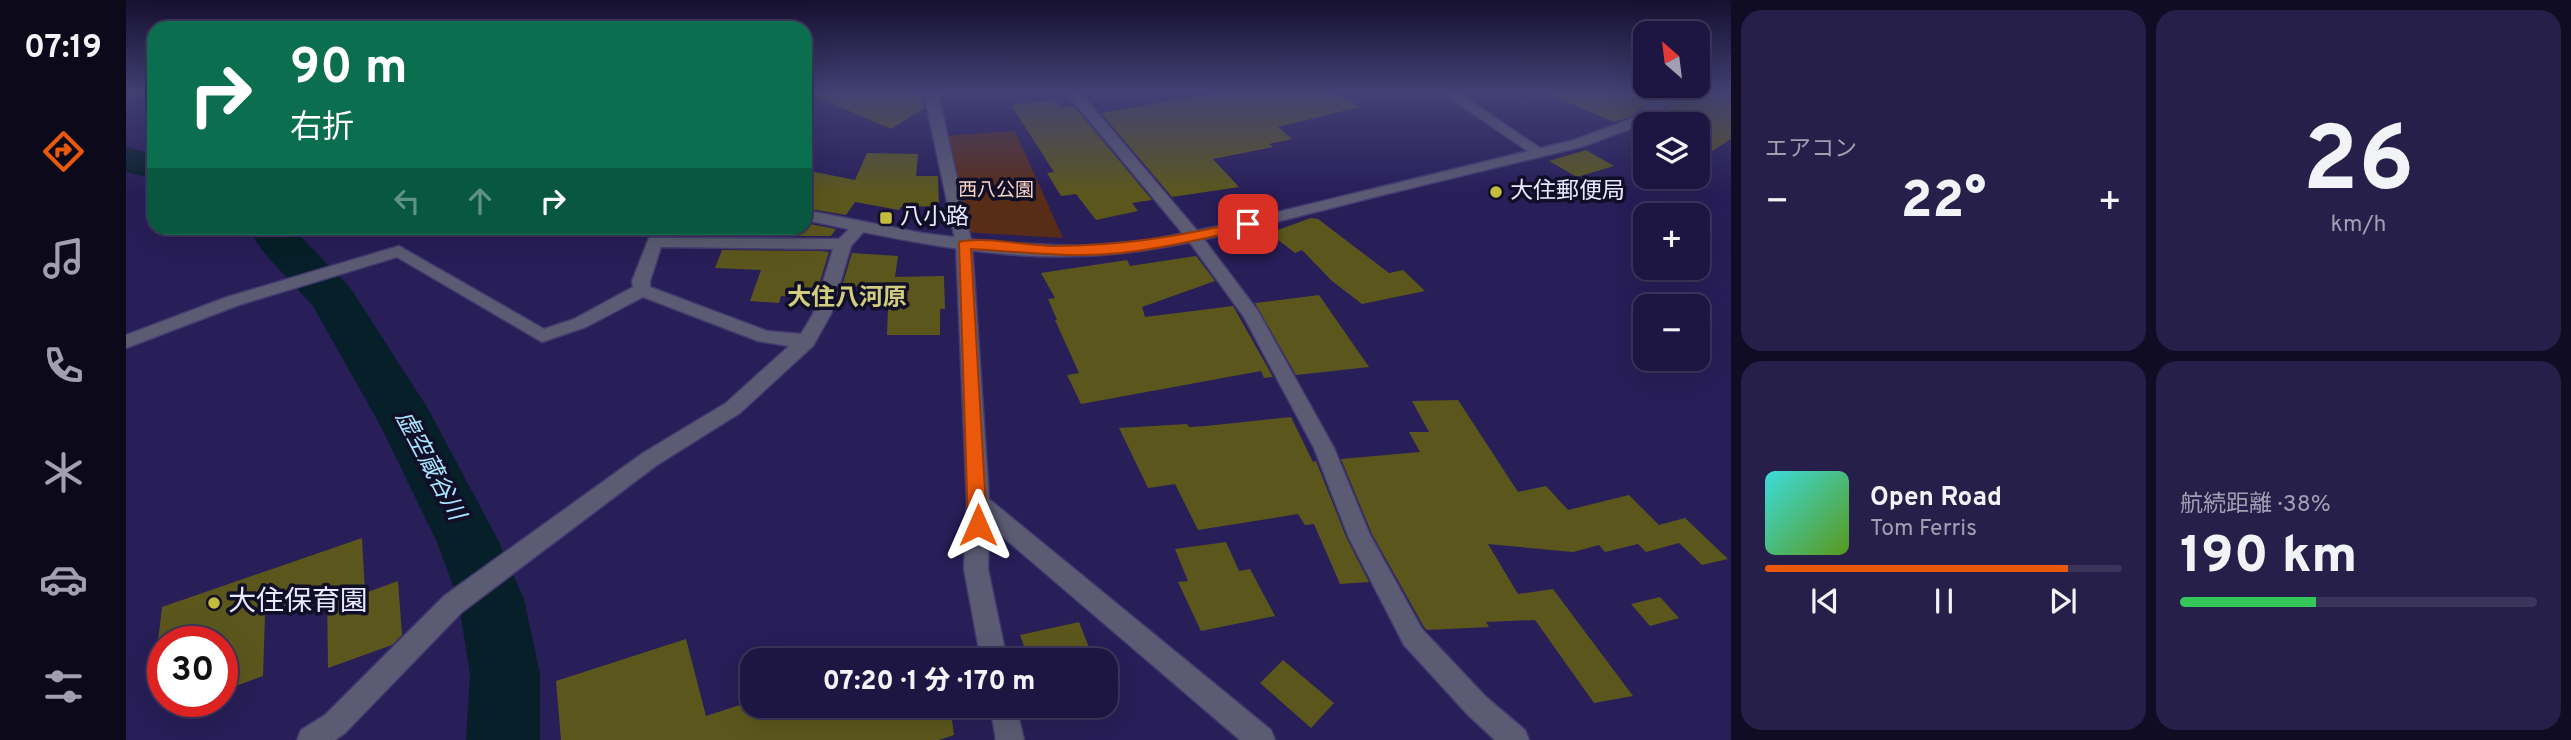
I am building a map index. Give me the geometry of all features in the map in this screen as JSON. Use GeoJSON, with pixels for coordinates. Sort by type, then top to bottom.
{"type":"FeatureCollection","features":[{"type":"Feature","properties":{"kind":"street"},"geometry":{"type":"LineString","coordinates":[[938,126],[964,244],[978,503],[976,569],[992,648]]}},
{"type":"Feature","properties":{"kind":"street"},"geometry":{"type":"LineString","coordinates":[[1101,126],[1194,237],[1252,315],[1324,448],[1360,538],[1413,637],[1478,706],[1515,740]]}},
{"type":"Feature","properties":{"kind":"street"},"geometry":{"type":"LineString","coordinates":[[1499,126],[1541,153]]}},
{"type":"Feature","properties":{"kind":"street"},"geometry":{"type":"LineString","coordinates":[[812,217],[903,237],[964,244],[1052,250],[1119,249],[1194,237],[1541,153],[1579,143],[1626,126]]}},
{"type":"Feature","properties":{"kind":"street"},"geometry":{"type":"LineString","coordinates":[[311,740],[336,732],[453,604],[650,459],[733,408],[806,341],[822,314],[843,244],[860,227]]}},
{"type":"Feature","properties":{"kind":"street"},"geometry":{"type":"LineString","coordinates":[[642,290],[640,281],[655,242],[843,244]]}},
{"type":"Feature","properties":{"kind":"street"},"geometry":{"type":"LineString","coordinates":[[126,342],[233,301],[399,251],[542,336],[580,323],[642,290],[765,337],[806,341]]}},
{"type":"Feature","properties":{"kind":"street"},"geometry":{"type":"LineString","coordinates":[[978,503],[1261,740]]}},
{"type":"Feature","properties":{"kind":"street"},"geometry":{"type":"LineString","coordinates":[[1006,718],[1010,740]]}},
{"type":"Feature","properties":{"kind":"green space","name":"西八公園"},"geometry":{"type":"Polygon","coordinates":[[[1015,131],[1063,238],[961,232],[942,136],[1015,131]]]}},
{"type":"Feature","properties":{"kind":"building"},"geometry":{"type":"Polygon","coordinates":[[[1024,126],[1090,126],[1152,200],[1132,203],[1138,211],[1096,220],[1076,194],[1061,196],[1047,173],[1054,172],[1024,126]]]}},
{"type":"Feature","properties":{"kind":"building"},"geometry":{"type":"Polygon","coordinates":[[[1112,126],[1284,126],[1278,127],[1292,139],[1269,144],[1273,147],[1213,159],[1239,187],[1172,197],[1112,126]]]}},
{"type":"Feature","properties":{"kind":"building"},"geometry":{"type":"Polygon","coordinates":[[[1710,126],[1731,126],[1731,139],[1710,152],[1710,126]]]}},
{"type":"Feature","properties":{"kind":"building"},"geometry":{"type":"Polygon","coordinates":[[[1586,150],[1614,166],[1577,177],[1549,161],[1586,150]]]}},
{"type":"Feature","properties":{"kind":"building"},"geometry":{"type":"Polygon","coordinates":[[[867,153],[918,154],[916,176],[938,176],[939,206],[901,207],[899,210],[855,202],[846,215],[812,209],[812,171],[855,180],[867,153]]]}},
{"type":"Feature","properties":{"kind":"building"},"geometry":{"type":"Polygon","coordinates":[[[1311,218],[1318,219],[1389,273],[1403,270],[1425,291],[1362,304],[1332,281],[1302,250],[1295,253],[1269,233],[1311,218]]]}},
{"type":"Feature","properties":{"kind":"building"},"geometry":{"type":"Polygon","coordinates":[[[812,224],[836,229],[831,236],[728,236],[812,235],[812,224]]]}},
{"type":"Feature","properties":{"kind":"building"},"geometry":{"type":"Polygon","coordinates":[[[722,250],[829,252],[815,298],[781,296],[779,303],[750,301],[761,270],[715,268],[722,250]]]}},
{"type":"Feature","properties":{"kind":"building"},"geometry":{"type":"Polygon","coordinates":[[[852,253],[898,256],[895,277],[944,276],[945,309],[940,309],[940,335],[887,335],[888,309],[882,309],[883,288],[842,286],[852,253]]]}},
{"type":"Feature","properties":{"kind":"building"},"geometry":{"type":"Polygon","coordinates":[[[1196,256],[1215,281],[1142,307],[1145,317],[1233,306],[1273,377],[1264,378],[1261,371],[1081,404],[1067,375],[1079,373],[1048,299],[1055,298],[1041,273],[1127,260],[1130,266],[1196,256]]]}},
{"type":"Feature","properties":{"kind":"building"},"geometry":{"type":"Polygon","coordinates":[[[1319,295],[1369,367],[1296,375],[1255,303],[1319,295]]]}},
{"type":"Feature","properties":{"kind":"building"},"geometry":{"type":"Polygon","coordinates":[[[1458,400],[1518,492],[1546,486],[1568,510],[1629,495],[1659,525],[1685,518],[1728,559],[1702,565],[1679,543],[1646,552],[1638,544],[1605,552],[1599,545],[1573,552],[1488,544],[1518,594],[1553,589],[1633,696],[1594,703],[1535,620],[1486,622],[1489,627],[1427,630],[1424,627],[1372,534],[1341,459],[1420,452],[1409,432],[1429,432],[1412,401],[1458,400]]]}},
{"type":"Feature","properties":{"kind":"building"},"geometry":{"type":"Polygon","coordinates":[[[1291,417],[1313,462],[1316,461],[1347,539],[1369,582],[1340,584],[1314,524],[1305,525],[1298,514],[1198,530],[1175,484],[1148,488],[1119,428],[1187,424],[1189,427],[1206,426],[1291,417]]]}},
{"type":"Feature","properties":{"kind":"building"},"geometry":{"type":"Polygon","coordinates":[[[362,538],[365,593],[398,581],[402,635],[392,645],[328,668],[327,593],[265,615],[263,676],[238,685],[238,626],[160,626],[162,607],[362,538]]]}},
{"type":"Feature","properties":{"kind":"building"},"geometry":{"type":"Polygon","coordinates":[[[1226,542],[1239,571],[1250,569],[1275,616],[1201,631],[1178,582],[1188,581],[1175,549],[1226,542]]]}},
{"type":"Feature","properties":{"kind":"building"},"geometry":{"type":"Polygon","coordinates":[[[1660,597],[1679,618],[1650,626],[1631,604],[1660,597]]]}},
{"type":"Feature","properties":{"kind":"building"},"geometry":{"type":"Polygon","coordinates":[[[1079,622],[1089,648],[1025,648],[1020,635],[1079,622]]]}},
{"type":"Feature","properties":{"kind":"building"},"geometry":{"type":"Polygon","coordinates":[[[686,639],[706,716],[740,705],[740,718],[952,718],[954,735],[939,740],[561,740],[556,681],[686,639]]]}},
{"type":"Feature","properties":{"kind":"building"},"geometry":{"type":"Polygon","coordinates":[[[1283,660],[1334,703],[1311,728],[1260,683],[1283,660]]]}},
{"type":"Feature","properties":{"kind":"waterway","name":"虚空蔵谷川"},"geometry":{"type":"LineString","coordinates":[[126,159],[147,165]]}},
{"type":"Feature","properties":{"kind":"waterway","name":"虚空蔵谷川"},"geometry":{"type":"LineString","coordinates":[[274,235],[332,297],[407,422],[467,540],[491,599],[505,674],[503,740]]}},
{"type":"Feature","properties":{"kind":"place","name":"大住郵便局"},"geometry":{"type":"Point","coordinates":[1496,192]}},
{"type":"Feature","properties":{"kind":"place","name":"八小路"},"geometry":{"type":"Point","coordinates":[886,218]}},
{"type":"Feature","properties":{"kind":"place","name":"大住保育園"},"geometry":{"type":"Point","coordinates":[214,603]}},
{"type":"Feature","properties":{"kind":"district","name":"大住八河原"},"geometry":{"type":"Point","coordinates":[847,299]}},
{"type":"Feature","properties":{"kind":"route"},"geometry":{"type":"LineString","coordinates":[[978,525],[964,244],[1052,250],[1119,249],[1194,237],[1248,224]]}}]}
